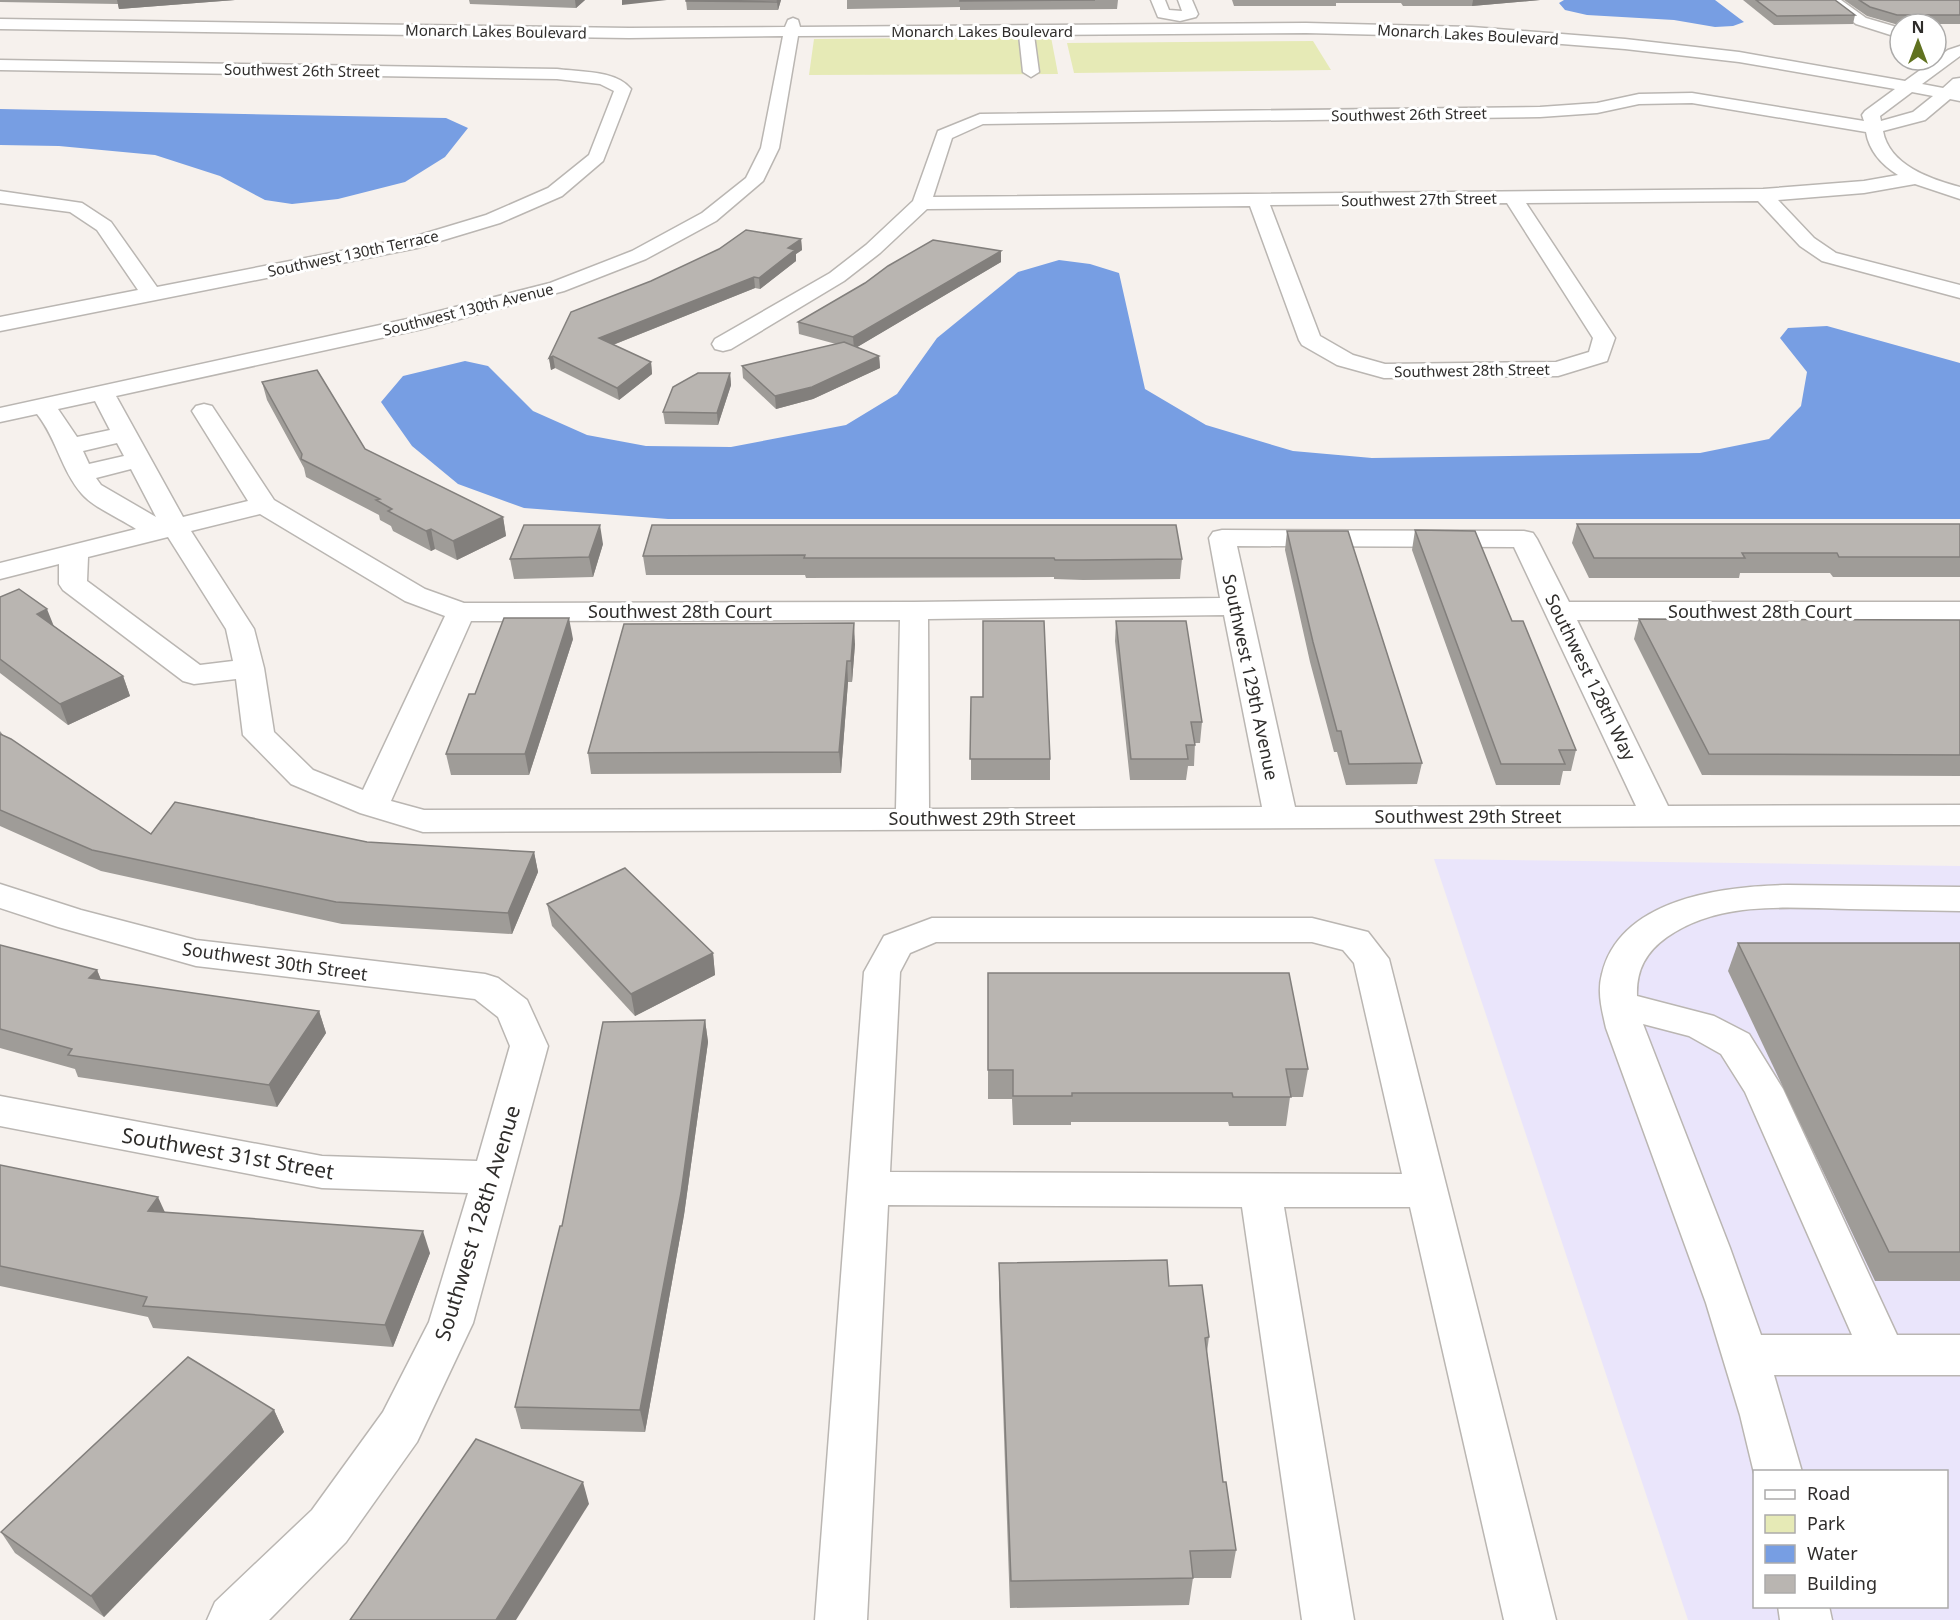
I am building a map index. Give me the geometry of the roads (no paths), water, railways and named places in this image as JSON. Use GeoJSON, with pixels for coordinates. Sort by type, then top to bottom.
{"type":"FeatureCollection","features":[{"type":"Feature","properties":{"kind":"street"},"geometry":{"type":"LineString","coordinates":[[1158,0],[1163,14],[1182,22],[1191,14],[1185,0]]}},
{"type":"Feature","properties":{"kind":"street"},"geometry":{"type":"LineString","coordinates":[[1831,0],[1861,21],[1888,29]]}},
{"type":"Feature","properties":{"kind":"street","name":"Monarch Lakes Boulevard"},"geometry":{"type":"LineString","coordinates":[[0,15],[1026,31],[1182,22]]}},
{"type":"Feature","properties":{"kind":"street","name":"Monarch Lakes Boulevard"},"geometry":{"type":"LineString","coordinates":[[0,24],[629,33],[1182,22],[1472,32],[1625,44],[1739,57],[1956,88]]}},
{"type":"Feature","properties":{"kind":"street","name":"Southwest 130th Avenue"},"geometry":{"type":"LineString","coordinates":[[0,415],[414,324],[557,287],[639,255],[709,217],[754,181],[770,148],[792,28]]}},
{"type":"Feature","properties":{"kind":"street"},"geometry":{"type":"LineString","coordinates":[[1026,31],[1031,72]]}},
{"type":"Feature","properties":{"kind":"street"},"geometry":{"type":"LineString","coordinates":[[1960,51],[1954,53],[1871,115],[1877,143],[1886,156],[1915,178],[1960,193]]}},
{"type":"Feature","properties":{"kind":"street","name":"Southwest 26th Street"},"geometry":{"type":"LineString","coordinates":[[0,65],[557,74],[604,80]]}},
{"type":"Feature","properties":{"kind":"street","name":"Southwest 130th Terrace"},"geometry":{"type":"LineString","coordinates":[[0,324],[417,242],[493,219],[555,192],[597,157],[623,89],[604,80]]}},
{"type":"Feature","properties":{"kind":"street"},"geometry":{"type":"LineString","coordinates":[[1875,128],[1919,116],[1956,88]]}},
{"type":"Feature","properties":{"kind":"street"},"geometry":{"type":"LineString","coordinates":[[1587,90],[1618,104]]}},
{"type":"Feature","properties":{"kind":"street","name":"Southwest 26th Street"},"geometry":{"type":"LineString","coordinates":[[922,203],[944,135],[980,118],[1540,112],[1597,108],[1639,99],[1692,98],[1875,128]]}},
{"type":"Feature","properties":{"kind":"street","name":"Southwest 27th Street"},"geometry":{"type":"LineString","coordinates":[[922,203],[1763,195],[1864,187],[1915,178]]}},
{"type":"Feature","properties":{"kind":"street"},"geometry":{"type":"LineString","coordinates":[[1763,195],[1806,242],[1829,257],[1960,292]]}},
{"type":"Feature","properties":{"kind":"street"},"geometry":{"type":"LineString","coordinates":[[0,197],[75,207],[104,226],[151,294]]}},
{"type":"Feature","properties":{"kind":"street","name":"Southwest 28th Street"},"geometry":{"type":"LineString","coordinates":[[1258,200],[1310,340],[1345,360],[1384,371],[1558,369],[1599,356],[1604,338],[1513,198]]}},
{"type":"Feature","properties":{"kind":"street"},"geometry":{"type":"LineString","coordinates":[[723,344],[837,276],[873,249],[922,203]]}},
{"type":"Feature","properties":{"kind":"street","name":"Southwest 29th Street"},"geometry":{"type":"LineString","coordinates":[[102,393],[174,526],[240,629],[249,668],[258,735],[302,777],[372,806],[423,821],[1960,815]]}},
{"type":"Feature","properties":{"kind":"street"},"geometry":{"type":"LineString","coordinates":[[43,406],[61,428],[81,474],[92,490],[147,524],[174,526]]}},
{"type":"Feature","properties":{"kind":"street","name":"Southwest 28th Court"},"geometry":{"type":"LineString","coordinates":[[204,411],[264,505],[416,595],[461,612],[914,611],[1235,606]]}},
{"type":"Feature","properties":{"kind":"street"},"geometry":{"type":"LineString","coordinates":[[68,447],[124,434]]}},
{"type":"Feature","properties":{"kind":"street"},"geometry":{"type":"LineString","coordinates":[[81,474],[138,460]]}},
{"type":"Feature","properties":{"kind":"street"},"geometry":{"type":"LineString","coordinates":[[0,571],[264,505]]}},
{"type":"Feature","properties":{"kind":"street","name":"Southwest 129th Avenue"},"geometry":{"type":"LineString","coordinates":[[1280,816],[1222,538],[1524,538]]}},
{"type":"Feature","properties":{"kind":"street","name":"Southwest 128th Way"},"geometry":{"type":"LineString","coordinates":[[1524,538],[1657,816]]}},
{"type":"Feature","properties":{"kind":"street"},"geometry":{"type":"LineString","coordinates":[[75,552],[72,568],[73,584],[194,675],[249,668]]}},
{"type":"Feature","properties":{"kind":"street"},"geometry":{"type":"LineString","coordinates":[[912,819],[914,611]]}},
{"type":"Feature","properties":{"kind":"street","name":"Southwest 28th Court"},"geometry":{"type":"LineString","coordinates":[[1560,611],[1960,611]]}},
{"type":"Feature","properties":{"kind":"street"},"geometry":{"type":"LineString","coordinates":[[372,806],[461,612]]}},
{"type":"Feature","properties":{"kind":"street","name":"Southwest 30th Street"},"geometry":{"type":"LineString","coordinates":[[0,896],[70,919],[196,953],[485,987],[514,1010]]}},
{"type":"Feature","properties":{"kind":"street"},"geometry":{"type":"LineString","coordinates":[[1777,1470],[1745,1355],[1625,1028],[1619,1004],[1620,975],[1627,957],[1640,940],[1672,917],[1702,905],[1765,896],[1960,899]]}},
{"type":"Feature","properties":{"kind":"street"},"geometry":{"type":"LineString","coordinates":[[841,1620],[882,972],[897,945],[933,930],[1312,930],[1355,941],[1371,959],[1530,1620]]}},
{"type":"Feature","properties":{"kind":"street"},"geometry":{"type":"LineString","coordinates":[[1619,1004],[1701,1026],[1735,1044],[1763,1089],[1883,1355]]}},
{"type":"Feature","properties":{"kind":"street","name":"Southwest 128th Avenue"},"geometry":{"type":"LineString","coordinates":[[233,1620],[329,1526],[400,1427],[451,1323],[529,1046],[514,1010]]}},
{"type":"Feature","properties":{"kind":"street","name":"Southwest 31st Street"},"geometry":{"type":"LineString","coordinates":[[0,1111],[322,1172],[493,1178]]}},
{"type":"Feature","properties":{"kind":"street"},"geometry":{"type":"LineString","coordinates":[[868,1188],[1427,1191]]}},
{"type":"Feature","properties":{"kind":"street"},"geometry":{"type":"LineString","coordinates":[[1260,1190],[1328,1620]]}},
{"type":"Feature","properties":{"kind":"street"},"geometry":{"type":"LineString","coordinates":[[1745,1355],[1960,1355]]}},
{"type":"Feature","properties":{"kind":"water"},"geometry":{"type":"Polygon","coordinates":[[[1564,0],[1715,0],[1744,22],[1733,26],[1715,27],[1674,20],[1587,15],[1565,10],[1559,3],[1564,0]]]}},
{"type":"Feature","properties":{"kind":"water"},"geometry":{"type":"Polygon","coordinates":[[[0,109],[446,118],[468,128],[445,157],[405,182],[338,199],[292,204],[265,200],[220,176],[155,155],[59,146],[0,145],[0,109]]]}},
{"type":"Feature","properties":{"kind":"water"},"geometry":{"type":"Polygon","coordinates":[[[1059,260],[1090,264],[1119,273],[1145,389],[1206,425],[1293,451],[1372,458],[1700,453],[1769,439],[1801,406],[1807,372],[1780,338],[1788,328],[1827,326],[1960,363],[1960,519],[668,519],[524,508],[458,484],[412,446],[381,402],[403,376],[465,361],[488,366],[533,411],[587,435],[646,446],[731,447],[846,425],[897,394],[937,338],[1018,272],[1059,260]]]}}]}
